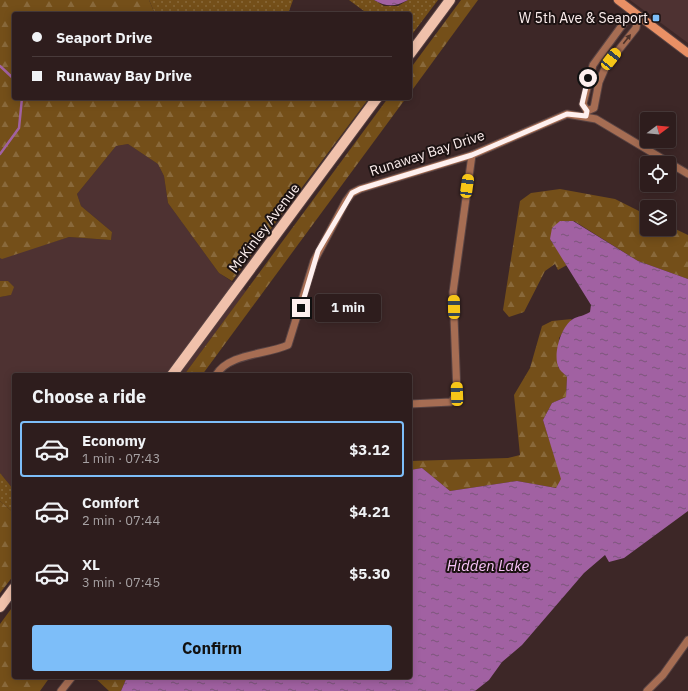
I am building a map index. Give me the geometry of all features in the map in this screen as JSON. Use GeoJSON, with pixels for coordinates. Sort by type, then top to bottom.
{"type":"FeatureCollection","features":[{"type":"Feature","properties":{"kind":"main road"},"geometry":{"type":"LineString","coordinates":[[412,51],[450,0]]}},
{"type":"Feature","properties":{"kind":"main road"},"geometry":{"type":"LineString","coordinates":[[618,0],[688,53]]}},
{"type":"Feature","properties":{"kind":"main road","name":"McKinley Avenue"},"geometry":{"type":"LineString","coordinates":[[173,373],[376,100]]}},
{"type":"Feature","properties":{"kind":"main road"},"geometry":{"type":"LineString","coordinates":[[0,607],[12,591]]}},
{"type":"Feature","properties":{"kind":"street"},"geometry":{"type":"LineString","coordinates":[[638,15],[636,28],[606,66],[599,82],[594,108],[586,113],[582,104],[593,65],[626,20],[638,15]]}},
{"type":"Feature","properties":{"kind":"street","name":"Runaway Bay Drive"},"geometry":{"type":"LineString","coordinates":[[217,373],[223,365],[233,361],[288,345],[316,256],[334,222],[352,193],[360,189],[472,155],[567,114],[586,113],[688,174]]}},
{"type":"Feature","properties":{"kind":"street"},"geometry":{"type":"LineString","coordinates":[[412,404],[451,402],[457,394],[454,292],[472,155]]}},
{"type":"Feature","properties":{"kind":"street"},"geometry":{"type":"LineString","coordinates":[[649,690],[663,675],[688,640]]}},
{"type":"Feature","properties":{"kind":"street"},"geometry":{"type":"LineString","coordinates":[[61,691],[70,679]]}},
{"type":"Feature","properties":{"kind":"shaded area"},"geometry":{"type":"Polygon","coordinates":[[[630,0],[688,0],[688,43],[630,0]]]}},
{"type":"Feature","properties":{"kind":"shaded area"},"geometry":{"type":"Polygon","coordinates":[[[128,144],[158,164],[164,176],[168,203],[219,273],[246,291],[185,373],[12,373],[12,488],[0,473],[0,297],[11,295],[8,281],[0,281],[0,258],[69,237],[111,240],[112,232],[81,206],[77,194],[116,146],[128,144]]]}},
{"type":"Feature","properties":{"kind":"green space"},"geometry":{"type":"Polygon","coordinates":[[[0,0],[149,0],[154,12],[12,12],[12,100],[368,100],[232,281],[219,273],[168,203],[164,176],[158,164],[128,144],[116,146],[77,194],[81,206],[112,232],[111,240],[69,237],[2,259],[0,258],[0,0]]]}},
{"type":"Feature","properties":{"kind":"green space"},"geometry":{"type":"Polygon","coordinates":[[[149,0],[293,0],[289,12],[154,12],[149,0]]]}},
{"type":"Feature","properties":{"kind":"green space"},"geometry":{"type":"Polygon","coordinates":[[[349,0],[374,0],[384,6],[398,6],[408,0],[438,0],[412,34],[412,12],[365,12],[349,0]]]}},
{"type":"Feature","properties":{"kind":"green space"},"geometry":{"type":"Polygon","coordinates":[[[461,0],[478,0],[412,90],[412,66],[461,0]]]}},
{"type":"Feature","properties":{"kind":"green space"},"geometry":{"type":"Polygon","coordinates":[[[387,100],[405,100],[203,373],[185,373],[387,100]]]}},
{"type":"Feature","properties":{"kind":"green space"},"geometry":{"type":"Polygon","coordinates":[[[560,189],[615,199],[640,212],[640,236],[676,236],[676,229],[688,235],[688,279],[638,261],[574,221],[550,239],[567,265],[558,270],[555,264],[545,271],[524,312],[509,317],[503,310],[520,201],[531,193],[560,189]]]}},
{"type":"Feature","properties":{"kind":"green space"},"geometry":{"type":"Polygon","coordinates":[[[0,281],[8,281],[14,287],[11,295],[0,297],[0,281]]]}},
{"type":"Feature","properties":{"kind":"green space"},"geometry":{"type":"Polygon","coordinates":[[[572,319],[559,338],[558,367],[567,377],[566,397],[552,403],[543,420],[562,479],[556,488],[517,481],[450,491],[422,468],[412,470],[412,461],[508,458],[520,455],[514,395],[530,368],[542,326],[552,321],[572,319]]]}},
{"type":"Feature","properties":{"kind":"green space"},"geometry":{"type":"Polygon","coordinates":[[[0,473],[12,488],[12,511],[0,501],[0,473]]]}},
{"type":"Feature","properties":{"kind":"green space"},"geometry":{"type":"Polygon","coordinates":[[[0,501],[12,511],[12,578],[0,593],[0,501]]]}},
{"type":"Feature","properties":{"kind":"green space"},"geometry":{"type":"Polygon","coordinates":[[[12,608],[12,679],[49,679],[40,691],[0,691],[0,624],[12,608]]]}},
{"type":"Feature","properties":{"kind":"green space"},"geometry":{"type":"Polygon","coordinates":[[[96,679],[126,679],[121,691],[109,691],[96,679]]]}},
{"type":"Feature","properties":{"kind":"water"},"geometry":{"type":"Polygon","coordinates":[[[374,0],[408,0],[395,5],[387,5],[374,0]]]}},
{"type":"Feature","properties":{"kind":"water","name":"Hidden Lake"},"geometry":{"type":"Polygon","coordinates":[[[560,221],[573,221],[638,261],[688,279],[688,511],[624,558],[609,562],[605,555],[584,573],[522,645],[502,662],[489,680],[475,691],[121,691],[126,679],[412,679],[412,470],[422,468],[450,491],[517,481],[556,488],[561,479],[543,420],[552,403],[566,397],[567,377],[557,363],[557,349],[561,334],[573,319],[590,312],[591,305],[550,239],[552,228],[560,221]]]}},
{"type":"Feature","properties":{"kind":"waterway"},"geometry":{"type":"LineString","coordinates":[[0,66],[12,77]]}},
{"type":"Feature","properties":{"kind":"waterway"},"geometry":{"type":"LineString","coordinates":[[0,154],[19,128],[22,100]]}},
{"type":"Feature","properties":{"kind":"place","name":"W 5th Ave & Seaport"},"geometry":{"type":"Point","coordinates":[656,18]}},
{"type":"Feature","properties":{"kind":"route"},"geometry":{"type":"LineString","coordinates":[[301,308],[318,251],[352,193],[360,189],[472,155],[567,114],[586,116],[587,111],[582,104],[588,78]]}}]}
